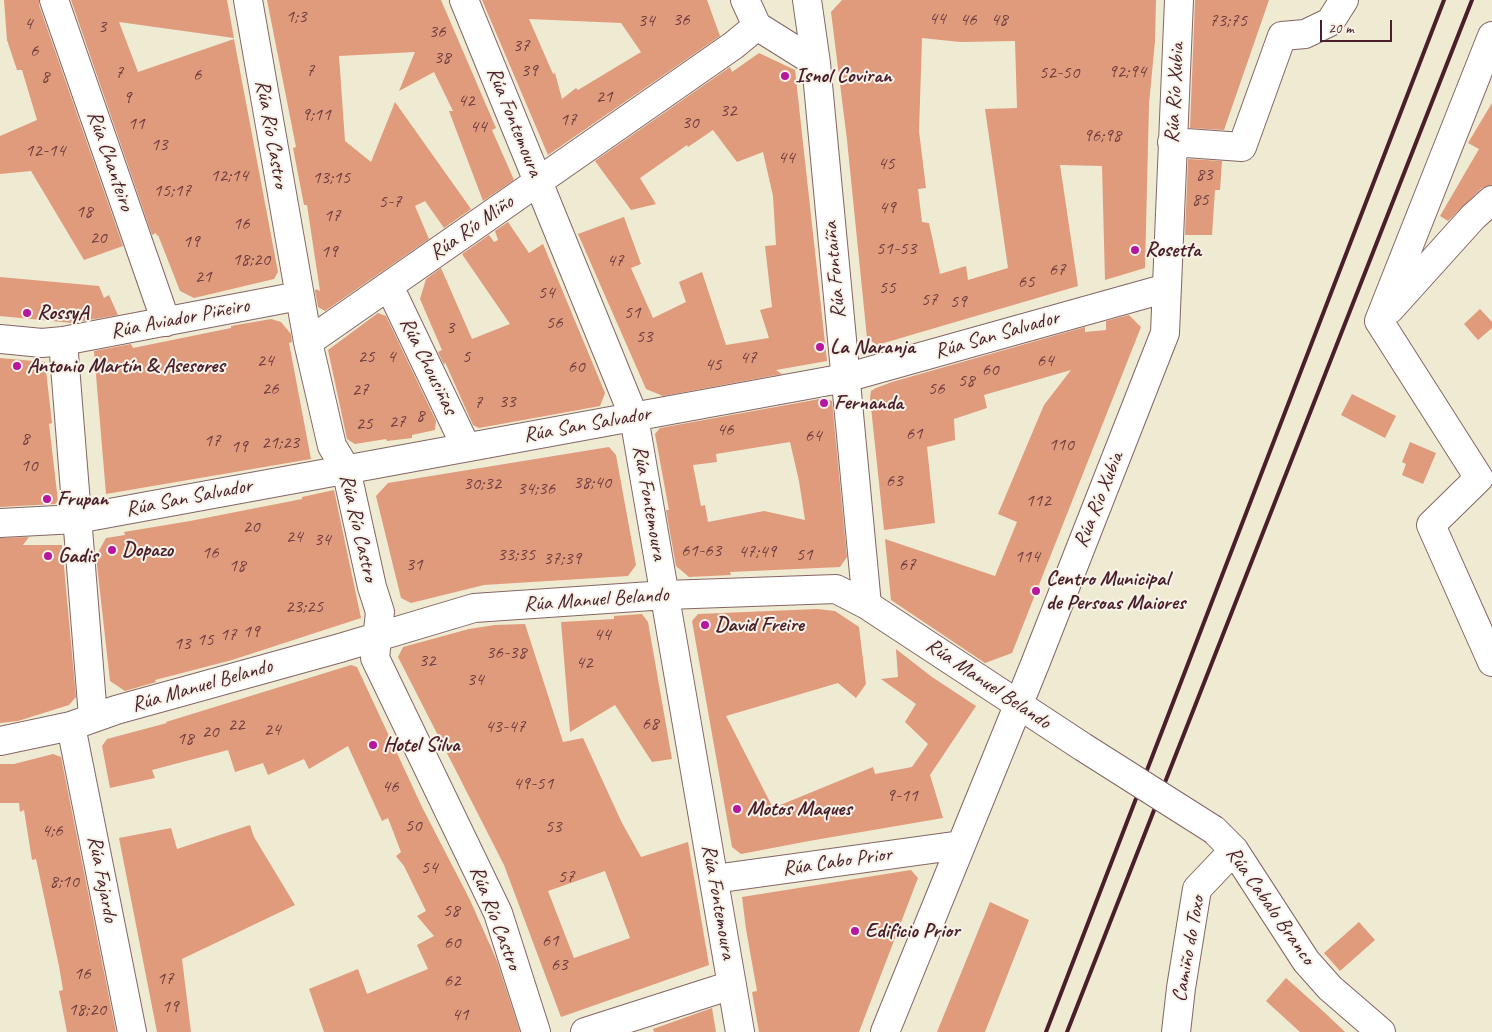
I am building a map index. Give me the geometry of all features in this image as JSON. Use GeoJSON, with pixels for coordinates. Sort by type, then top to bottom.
{"type":"FeatureCollection","features":[{"type":"Feature","properties":{"kind":"street","name":"Rúa Chanteiro"},"geometry":{"type":"LineString","coordinates":[[54,0],[166,322]]}},
{"type":"Feature","properties":{"kind":"street","name":"Rúa Río Castro"},"geometry":{"type":"LineString","coordinates":[[248,0],[308,342],[332,446],[346,469],[372,587],[380,612],[375,658],[498,913],[536,1032]]}},
{"type":"Feature","properties":{"kind":"street","name":"Rúa Fontemoura"},"geometry":{"type":"LineString","coordinates":[[464,0],[634,417],[740,1032]]}},
{"type":"Feature","properties":{"kind":"street"},"geometry":{"type":"LineString","coordinates":[[745,0],[757,26],[816,63]]}},
{"type":"Feature","properties":{"kind":"street","name":"Rúa Fontaíña"},"geometry":{"type":"LineString","coordinates":[[808,0],[816,63],[867,605]]}},
{"type":"Feature","properties":{"kind":"street","name":"Rúa Río Xubia"},"geometry":{"type":"LineString","coordinates":[[885,1032],[1165,333],[1179,0]]}},
{"type":"Feature","properties":{"kind":"street"},"geometry":{"type":"LineString","coordinates":[[1172,142],[1242,146],[1282,36],[1305,34],[1330,22],[1344,0]]}},
{"type":"Feature","properties":{"kind":"street","name":"Rúa Río Miño"},"geometry":{"type":"LineString","coordinates":[[308,342],[734,45],[757,26]]}},
{"type":"Feature","properties":{"kind":"street"},"geometry":{"type":"LineString","coordinates":[[1379,321],[1492,36]]}},
{"type":"Feature","properties":{"kind":"street"},"geometry":{"type":"LineString","coordinates":[[1379,321],[1473,217],[1492,200]]}},
{"type":"Feature","properties":{"kind":"street","name":"Rúa Chousiñas"},"geometry":{"type":"LineString","coordinates":[[389,286],[466,447]]}},
{"type":"Feature","properties":{"kind":"street","name":"Rúa San Salvador"},"geometry":{"type":"LineString","coordinates":[[0,523],[77,519],[845,378],[1167,288]]}},
{"type":"Feature","properties":{"kind":"street","name":"Rúa Aviador Piñeiro"},"geometry":{"type":"LineString","coordinates":[[0,340],[42,344],[63,341],[300,296]]}},
{"type":"Feature","properties":{"kind":"street"},"geometry":{"type":"LineString","coordinates":[[1379,321],[1479,478],[1431,525],[1492,662]]}},
{"type":"Feature","properties":{"kind":"street","name":"Rúa Fajardo"},"geometry":{"type":"LineString","coordinates":[[63,341],[77,519],[82,722],[132,1032]]}},
{"type":"Feature","properties":{"kind":"street","name":"Rúa Manuel Belando"},"geometry":{"type":"LineString","coordinates":[[0,741],[82,722],[474,608],[666,595],[836,589],[867,605],[1083,748],[1151,790]]}},
{"type":"Feature","properties":{"kind":"street","name":"Rúa Cabalo Branco"},"geometry":{"type":"LineString","coordinates":[[1151,790],[1214,830],[1234,850],[1306,960],[1330,988],[1381,1032]]}},
{"type":"Feature","properties":{"kind":"street","name":"Rúa Cabo Prior"},"geometry":{"type":"LineString","coordinates":[[714,879],[960,845]]}},
{"type":"Feature","properties":{"kind":"street","name":"Camiño do Toxo"},"geometry":{"type":"LineString","coordinates":[[1176,1032],[1180,988],[1197,889],[1234,850]]}},
{"type":"Feature","properties":{"kind":"street"},"geometry":{"type":"LineString","coordinates":[[585,1032],[732,985]]}},
{"type":"Feature","properties":{"kind":"building"},"geometry":{"type":"Polygon","coordinates":[[[4,0],[39,0],[39,5],[123,246],[84,260],[31,171],[0,174],[0,136],[37,120],[22,70],[17,70],[7,40],[4,0]]]}},
{"type":"Feature","properties":{"kind":"building"},"geometry":{"type":"Polygon","coordinates":[[[71,0],[227,0],[234,38],[119,22],[138,72],[234,39],[278,272],[274,279],[194,298],[180,291],[158,235],[156,233],[152,235],[71,0]]]}},
{"type":"Feature","properties":{"kind":"building"},"geometry":{"type":"Polygon","coordinates":[[[267,0],[441,0],[496,128],[492,130],[514,180],[483,201],[449,111],[453,111],[434,72],[399,91],[415,52],[339,56],[345,141],[371,162],[395,102],[471,209],[444,228],[425,201],[415,206],[429,239],[325,311],[318,307],[315,291],[316,289],[320,291],[307,205],[304,205],[293,148],[296,147],[267,0]]]}},
{"type":"Feature","properties":{"kind":"building"},"geometry":{"type":"Polygon","coordinates":[[[482,0],[707,0],[720,36],[548,155],[482,0]],[[529,19],[553,74],[555,73],[562,99],[576,88],[578,90],[641,52],[621,23],[529,19]]]}},
{"type":"Feature","properties":{"kind":"building"},"geometry":{"type":"Polygon","coordinates":[[[842,0],[1156,0],[1155,41],[1149,104],[1145,268],[1105,280],[1102,166],[1060,165],[1078,286],[877,345],[867,338],[847,140],[831,12],[842,0]],[[922,38],[919,131],[926,188],[918,189],[922,222],[929,223],[940,274],[966,266],[968,280],[1008,268],[985,109],[1017,108],[1015,41],[960,42],[922,38]]]}},
{"type":"Feature","properties":{"kind":"building"},"geometry":{"type":"Polygon","coordinates":[[[1195,0],[1269,0],[1224,130],[1190,128],[1195,0]]]}},
{"type":"Feature","properties":{"kind":"building"},"geometry":{"type":"Polygon","coordinates":[[[759,53],[795,70],[827,361],[776,370],[782,374],[663,396],[646,389],[578,234],[624,217],[641,264],[631,268],[653,318],[686,302],[679,282],[702,272],[726,345],[769,338],[760,310],[772,307],[765,246],[776,245],[773,196],[763,152],[737,162],[713,130],[688,147],[687,145],[640,178],[656,204],[631,210],[595,161],[730,67],[732,72],[759,53]]]}},
{"type":"Feature","properties":{"kind":"building"},"geometry":{"type":"Polygon","coordinates":[[[1492,103],[1492,185],[1482,188],[1448,221],[1440,216],[1479,149],[1468,143],[1492,103]]]}},
{"type":"Feature","properties":{"kind":"building"},"geometry":{"type":"Polygon","coordinates":[[[1188,159],[1222,161],[1220,190],[1215,190],[1212,235],[1185,235],[1188,159]]]}},
{"type":"Feature","properties":{"kind":"building"},"geometry":{"type":"Polygon","coordinates":[[[508,222],[529,253],[543,244],[605,393],[600,406],[479,428],[473,425],[445,362],[444,365],[438,352],[442,350],[420,299],[426,279],[441,268],[472,339],[510,324],[462,254],[489,235],[494,242],[498,240],[495,231],[508,222]]]}},
{"type":"Feature","properties":{"kind":"building"},"geometry":{"type":"Polygon","coordinates":[[[0,277],[99,286],[104,298],[109,295],[118,315],[72,323],[0,316],[0,277]]]}},
{"type":"Feature","properties":{"kind":"building"},"geometry":{"type":"Polygon","coordinates":[[[1480,309],[1492,322],[1492,328],[1478,340],[1464,324],[1480,309]]]}},
{"type":"Feature","properties":{"kind":"building"},"geometry":{"type":"Polygon","coordinates":[[[378,313],[386,316],[436,421],[435,430],[412,435],[412,438],[387,441],[386,439],[355,444],[347,439],[328,350],[378,313]]]}},
{"type":"Feature","properties":{"kind":"building"},"geometry":{"type":"Polygon","coordinates":[[[1129,315],[1141,327],[1012,653],[985,663],[891,600],[885,539],[995,576],[1017,522],[998,514],[1044,405],[1071,370],[984,395],[987,408],[954,419],[955,440],[927,447],[935,523],[884,530],[870,398],[871,391],[892,382],[1085,327],[1085,332],[1106,330],[1106,321],[1129,315]]]}},
{"type":"Feature","properties":{"kind":"building"},"geometry":{"type":"Polygon","coordinates":[[[271,319],[281,322],[291,334],[292,342],[289,343],[311,459],[106,494],[94,351],[131,344],[133,348],[271,319]]]}},
{"type":"Feature","properties":{"kind":"building"},"geometry":{"type":"Polygon","coordinates":[[[0,358],[45,362],[52,423],[49,424],[58,501],[55,504],[0,507],[0,358]]]}},
{"type":"Feature","properties":{"kind":"building"},"geometry":{"type":"Polygon","coordinates":[[[1352,394],[1396,416],[1385,438],[1341,415],[1352,394]]]}},
{"type":"Feature","properties":{"kind":"building"},"geometry":{"type":"Polygon","coordinates":[[[825,398],[832,401],[847,557],[840,567],[730,572],[731,575],[689,577],[676,566],[666,510],[669,510],[655,434],[660,428],[825,398]],[[790,442],[716,454],[717,462],[693,465],[701,506],[705,505],[708,522],[764,511],[805,520],[790,442]]]}},
{"type":"Feature","properties":{"kind":"building"},"geometry":{"type":"Polygon","coordinates":[[[1410,442],[1436,453],[1423,484],[1402,475],[1406,464],[1402,462],[1410,442]]]}},
{"type":"Feature","properties":{"kind":"building"},"geometry":{"type":"Polygon","coordinates":[[[609,447],[616,455],[636,565],[628,576],[484,585],[411,603],[401,598],[376,496],[388,483],[609,447]]]}},
{"type":"Feature","properties":{"kind":"building"},"geometry":{"type":"Polygon","coordinates":[[[334,490],[361,618],[232,660],[155,680],[156,682],[125,691],[110,681],[96,556],[106,538],[125,535],[124,532],[302,499],[302,497],[334,490]]]}},
{"type":"Feature","properties":{"kind":"building"},"geometry":{"type":"Polygon","coordinates":[[[29,537],[23,545],[62,545],[76,697],[69,705],[18,721],[0,723],[0,538],[29,537]]]}},
{"type":"Feature","properties":{"kind":"building"},"geometry":{"type":"Polygon","coordinates":[[[817,609],[835,611],[859,627],[866,684],[856,698],[838,683],[726,716],[773,808],[873,767],[875,774],[912,767],[928,744],[905,722],[916,704],[881,679],[898,677],[896,649],[932,677],[976,706],[930,775],[943,818],[741,854],[732,847],[692,621],[698,614],[817,609]]]}},
{"type":"Feature","properties":{"kind":"building"},"geometry":{"type":"Polygon","coordinates":[[[642,614],[648,622],[672,759],[652,762],[615,705],[570,732],[561,622],[614,619],[614,616],[642,614]]]}},
{"type":"Feature","properties":{"kind":"building"},"geometry":{"type":"Polygon","coordinates":[[[525,624],[563,742],[583,738],[622,823],[641,857],[688,842],[709,965],[561,1017],[504,865],[398,657],[403,647],[469,629],[495,625],[525,624]],[[605,871],[548,891],[574,958],[630,938],[605,871]]]}},
{"type":"Feature","properties":{"kind":"building"},"geometry":{"type":"Polygon","coordinates":[[[351,665],[357,667],[422,807],[470,900],[497,961],[520,1032],[324,1032],[309,989],[358,969],[367,994],[428,969],[417,945],[434,936],[417,916],[426,911],[404,866],[396,856],[401,852],[388,818],[382,821],[348,746],[309,769],[304,759],[268,775],[263,763],[235,772],[228,750],[152,770],[155,778],[110,788],[102,746],[107,739],[167,723],[351,665]]]}},
{"type":"Feature","properties":{"kind":"building"},"geometry":{"type":"Polygon","coordinates":[[[53,754],[61,757],[116,1032],[67,1032],[59,991],[63,990],[59,966],[36,859],[32,860],[24,810],[20,812],[19,803],[0,803],[0,764],[14,764],[53,754]]]}},
{"type":"Feature","properties":{"kind":"building"},"geometry":{"type":"Polygon","coordinates":[[[250,825],[254,837],[295,905],[182,959],[191,1032],[157,1032],[119,838],[171,828],[177,849],[250,825]]]}},
{"type":"Feature","properties":{"kind":"building"},"geometry":{"type":"Polygon","coordinates":[[[911,870],[918,878],[859,1032],[759,1032],[752,992],[757,991],[742,897],[911,870]]]}},
{"type":"Feature","properties":{"kind":"building"},"geometry":{"type":"Polygon","coordinates":[[[990,902],[1029,920],[985,1032],[937,1032],[990,902]]]}},
{"type":"Feature","properties":{"kind":"building"},"geometry":{"type":"Polygon","coordinates":[[[1359,922],[1375,940],[1340,971],[1324,953],[1359,922]]]}},
{"type":"Feature","properties":{"kind":"building"},"geometry":{"type":"Polygon","coordinates":[[[1286,978],[1345,1032],[1300,1032],[1266,1001],[1286,978]]]}},
{"type":"Feature","properties":{"kind":"building"},"geometry":{"type":"Polygon","coordinates":[[[712,1008],[716,1032],[654,1032],[653,1029],[712,1008]]]}},
{"type":"Feature","properties":{"kind":"railway"},"geometry":{"type":"LineString","coordinates":[[1046,1032],[1444,0]]}},
{"type":"Feature","properties":{"kind":"railway"},"geometry":{"type":"LineString","coordinates":[[1067,1032],[1472,0]]}},
{"type":"Feature","properties":{"kind":"place","name":"Isnol Coviran"},"geometry":{"type":"Point","coordinates":[785,76]}},
{"type":"Feature","properties":{"kind":"place","name":"Rosetta"},"geometry":{"type":"Point","coordinates":[1135,250]}},
{"type":"Feature","properties":{"kind":"place","name":"RossyA"},"geometry":{"type":"Point","coordinates":[27,313]}},
{"type":"Feature","properties":{"kind":"place","name":"La Naranja"},"geometry":{"type":"Point","coordinates":[820,347]}},
{"type":"Feature","properties":{"kind":"place","name":"Antonio Martín & Asesores"},"geometry":{"type":"Point","coordinates":[17,366]}},
{"type":"Feature","properties":{"kind":"place","name":"Fernanda"},"geometry":{"type":"Point","coordinates":[824,403]}},
{"type":"Feature","properties":{"kind":"place","name":"Frupan"},"geometry":{"type":"Point","coordinates":[47,499]}},
{"type":"Feature","properties":{"kind":"place","name":"Dopazo"},"geometry":{"type":"Point","coordinates":[112,550]}},
{"type":"Feature","properties":{"kind":"place","name":"Gadis"},"geometry":{"type":"Point","coordinates":[48,556]}},
{"type":"Feature","properties":{"kind":"place","name":"Centro Municipal de Persoas Maiores"},"geometry":{"type":"Point","coordinates":[1036,591]}},
{"type":"Feature","properties":{"kind":"place","name":"David Freire"},"geometry":{"type":"Point","coordinates":[705,625]}},
{"type":"Feature","properties":{"kind":"place","name":"Hotel Silva"},"geometry":{"type":"Point","coordinates":[373,745]}},
{"type":"Feature","properties":{"kind":"place","name":"Motos Maques"},"geometry":{"type":"Point","coordinates":[737,809]}},
{"type":"Feature","properties":{"kind":"place","name":"Edificio Prior"},"geometry":{"type":"Point","coordinates":[855,931]}}]}
